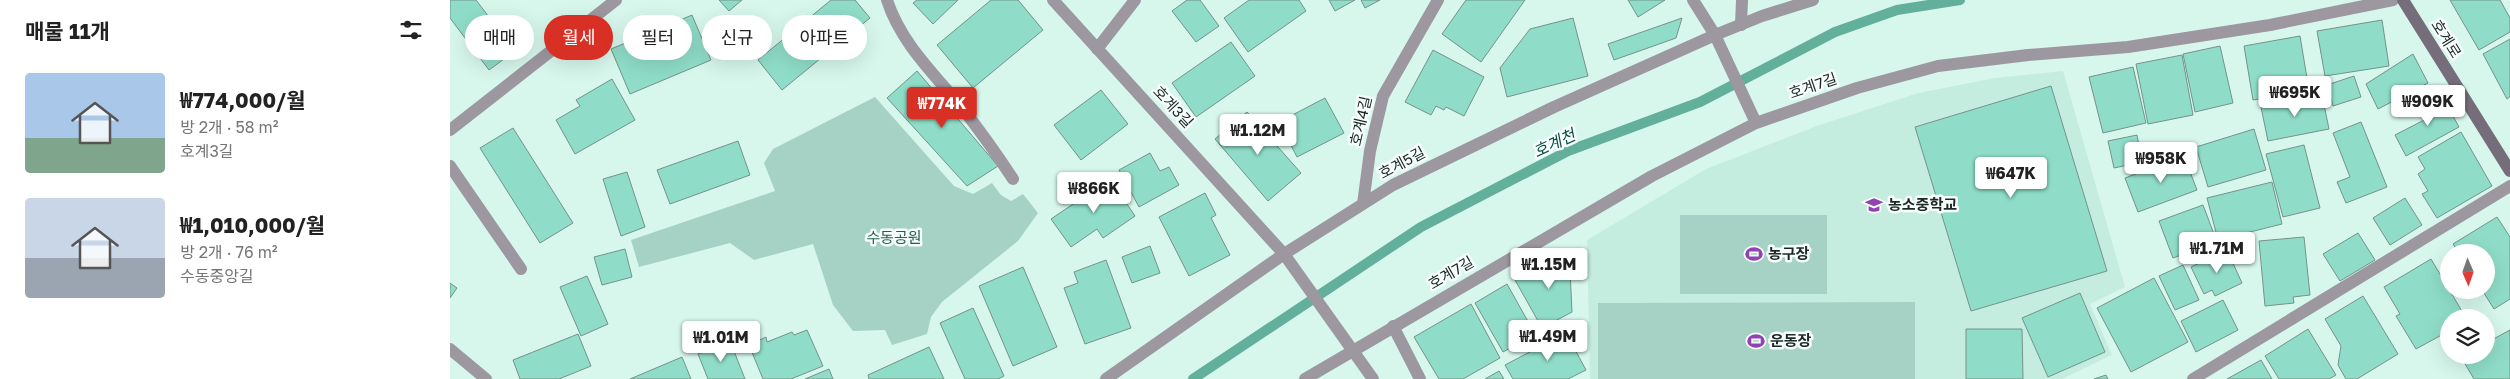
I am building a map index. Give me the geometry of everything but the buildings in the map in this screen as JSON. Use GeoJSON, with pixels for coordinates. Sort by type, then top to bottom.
{"type":"FeatureCollection","features":[{"type":"Feature","properties":{"kind":"street"},"geometry":{"type":"LineString","coordinates":[[450,130],[616,0]]}},
{"type":"Feature","properties":{"kind":"street"},"geometry":{"type":"LineString","coordinates":[[887,0],[900,30],[932,74],[988,142],[1013,179]]}},
{"type":"Feature","properties":{"kind":"street","name":"호계3길"},"geometry":{"type":"LineString","coordinates":[[1053,0],[1284,254],[1354,349],[1373,379]]}},
{"type":"Feature","properties":{"kind":"street"},"geometry":{"type":"LineString","coordinates":[[1097,49],[1135,0]]}},
{"type":"Feature","properties":{"kind":"street","name":"호계4길"},"geometry":{"type":"LineString","coordinates":[[1363,204],[1370,150],[1383,96],[1438,0]]}},
{"type":"Feature","properties":{"kind":"street"},"geometry":{"type":"LineString","coordinates":[[1692,0],[1715,35],[1756,123]]}},
{"type":"Feature","properties":{"kind":"street"},"geometry":{"type":"LineString","coordinates":[[1741,25],[1742,0]]}},
{"type":"Feature","properties":{"kind":"street","name":"호계5길"},"geometry":{"type":"LineString","coordinates":[[1106,379],[1284,254],[1393,185],[1554,107],[1715,35],[1813,0]]}},
{"type":"Feature","properties":{"kind":"street","name":"호계7길"},"geometry":{"type":"LineString","coordinates":[[1305,379],[1652,176],[1756,123],[1857,88],[1938,66],[2028,55],[2128,47],[2270,24],[2392,0]]}},
{"type":"Feature","properties":{"kind":"street","name":"호계로"},"geometry":{"type":"LineString","coordinates":[[2403,0],[2510,171]]}},
{"type":"Feature","properties":{"kind":"street"},"geometry":{"type":"LineString","coordinates":[[450,166],[521,269]]}},
{"type":"Feature","properties":{"kind":"street"},"geometry":{"type":"LineString","coordinates":[[2193,379],[2510,186]]}},
{"type":"Feature","properties":{"kind":"street"},"geometry":{"type":"LineString","coordinates":[[1393,326],[1420,379]]}},
{"type":"Feature","properties":{"kind":"street"},"geometry":{"type":"LineString","coordinates":[[450,349],[486,379]]}},
{"type":"Feature","properties":{"kind":"shaded area","name":"농소중학교"},"geometry":{"type":"Polygon","coordinates":[[[2063,71],[2125,287],[2090,304],[2112,355],[2062,379],[1590,379],[1587,240],[1706,169],[1817,126],[1918,93],[1995,78],[2063,71]]]}},
{"type":"Feature","properties":{"kind":"green space","name":"수동공원"},"geometry":{"type":"Polygon","coordinates":[[[875,97],[954,186],[973,194],[992,183],[1001,195],[1011,201],[1023,194],[1038,213],[1018,241],[942,302],[931,317],[927,334],[892,345],[885,330],[853,331],[833,305],[813,244],[754,260],[730,243],[639,267],[631,240],[775,191],[764,163],[773,149],[875,97]]]}},
{"type":"Feature","properties":{"kind":"green space","name":"농구장"},"geometry":{"type":"Polygon","coordinates":[[[1680,215],[1827,215],[1827,294],[1680,294],[1680,215]]]}},
{"type":"Feature","properties":{"kind":"green space","name":"운동장"},"geometry":{"type":"Polygon","coordinates":[[[1915,302],[1915,379],[1598,379],[1598,303],[1915,302]]]}},
{"type":"Feature","properties":{"kind":"waterway","name":"호계천"},"geometry":{"type":"LineString","coordinates":[[1193,379],[1421,227],[1568,151],[1700,102],[1835,32],[1897,10],[1960,0]]}},
{"type":"Feature","properties":{"kind":"place","name":"농소중학교"},"geometry":{"type":"Point","coordinates":[1874,205]}},
{"type":"Feature","properties":{"kind":"place","name":"농구장"},"geometry":{"type":"Point","coordinates":[1754,254]}},
{"type":"Feature","properties":{"kind":"place","name":"운동장"},"geometry":{"type":"Point","coordinates":[1756,341]}}]}
